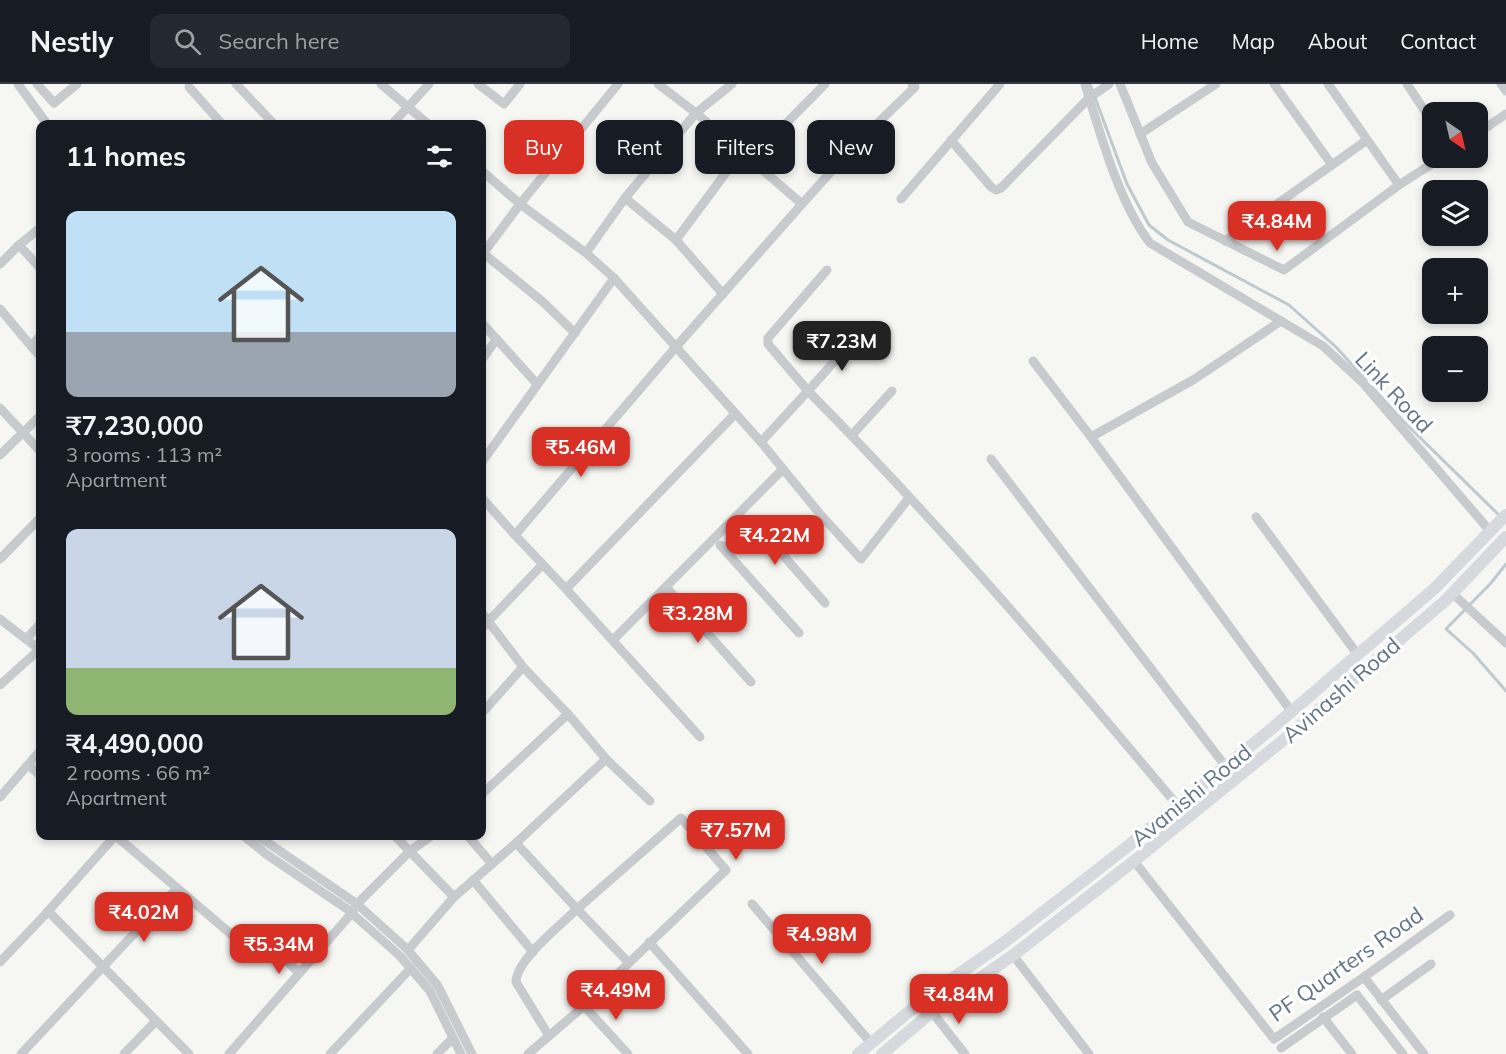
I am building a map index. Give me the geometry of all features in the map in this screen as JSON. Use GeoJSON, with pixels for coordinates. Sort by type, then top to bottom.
{"type":"FeatureCollection","features":[{"type":"Feature","properties":{"kind":"main road","name":"Avanishi Road"},"geometry":{"type":"LineString","coordinates":[[858,1054],[929,995],[1015,934],[1227,766],[1434,590],[1506,515]]}},
{"type":"Feature","properties":{"kind":"main road","name":"Avinashi Road"},"geometry":{"type":"LineString","coordinates":[[882,1054],[933,1012],[1013,955],[1134,861],[1281,742],[1452,593],[1505,538]]}},
{"type":"Feature","properties":{"kind":"street"},"geometry":{"type":"LineString","coordinates":[[18,84],[44,120]]}},
{"type":"Feature","properties":{"kind":"street"},"geometry":{"type":"LineString","coordinates":[[37,84],[54,103],[77,84]]}},
{"type":"Feature","properties":{"kind":"street"},"geometry":{"type":"LineString","coordinates":[[236,84],[270,120]]}},
{"type":"Feature","properties":{"kind":"street"},"geometry":{"type":"LineString","coordinates":[[381,84],[423,120]]}},
{"type":"Feature","properties":{"kind":"street"},"geometry":{"type":"LineString","coordinates":[[396,120],[429,84]]}},
{"type":"Feature","properties":{"kind":"street"},"geometry":{"type":"LineString","coordinates":[[478,84],[504,104],[520,84]]}},
{"type":"Feature","properties":{"kind":"street"},"geometry":{"type":"LineString","coordinates":[[486,249],[618,84]]}},
{"type":"Feature","properties":{"kind":"street"},"geometry":{"type":"LineString","coordinates":[[658,84],[704,120]]}},
{"type":"Feature","properties":{"kind":"street"},"geometry":{"type":"LineString","coordinates":[[586,253],[625,198],[696,113],[732,84]]}},
{"type":"Feature","properties":{"kind":"street"},"geometry":{"type":"LineString","coordinates":[[789,120],[825,84]]}},
{"type":"Feature","properties":{"kind":"street"},"geometry":{"type":"LineString","coordinates":[[901,199],[1000,84]]}},
{"type":"Feature","properties":{"kind":"street","name":"Link Road"},"geometry":{"type":"LineString","coordinates":[[1085,84],[1092,95],[1111,164],[1138,228],[1150,243],[1323,346],[1363,383],[1492,529]]}},
{"type":"Feature","properties":{"kind":"street"},"geometry":{"type":"LineString","coordinates":[[951,140],[996,190],[1092,95],[1109,84]]}},
{"type":"Feature","properties":{"kind":"street"},"geometry":{"type":"LineString","coordinates":[[1120,84],[1152,164],[1188,222],[1284,270],[1425,168]]}},
{"type":"Feature","properties":{"kind":"street"},"geometry":{"type":"LineString","coordinates":[[1140,134],[1216,84]]}},
{"type":"Feature","properties":{"kind":"street"},"geometry":{"type":"LineString","coordinates":[[1274,84],[1332,165]]}},
{"type":"Feature","properties":{"kind":"street"},"geometry":{"type":"LineString","coordinates":[[1407,84],[1422,107]]}},
{"type":"Feature","properties":{"kind":"street"},"geometry":{"type":"LineString","coordinates":[[1501,84],[1506,91]]}},
{"type":"Feature","properties":{"kind":"street"},"geometry":{"type":"LineString","coordinates":[[515,536],[675,348],[802,204],[854,146],[915,85]]}},
{"type":"Feature","properties":{"kind":"street"},"geometry":{"type":"LineString","coordinates":[[1333,86],[1399,185]]}},
{"type":"Feature","properties":{"kind":"street"},"geometry":{"type":"LineString","coordinates":[[189,87],[218,120]]}},
{"type":"Feature","properties":{"kind":"street"},"geometry":{"type":"LineString","coordinates":[[1488,126],[1506,114]]}},
{"type":"Feature","properties":{"kind":"street"},"geometry":{"type":"LineString","coordinates":[[1226,241],[1368,140]]}},
{"type":"Feature","properties":{"kind":"street"},"geometry":{"type":"LineString","coordinates":[[486,174],[520,204],[586,253],[614,278],[761,442],[820,514],[861,559],[909,498]]}},
{"type":"Feature","properties":{"kind":"street"},"geometry":{"type":"LineString","coordinates":[[676,240],[725,174]]}},
{"type":"Feature","properties":{"kind":"street"},"geometry":{"type":"LineString","coordinates":[[768,174],[802,204]]}},
{"type":"Feature","properties":{"kind":"street"},"geometry":{"type":"LineString","coordinates":[[625,198],[676,240],[723,294]]}},
{"type":"Feature","properties":{"kind":"street"},"geometry":{"type":"LineString","coordinates":[[0,264],[36,231]]}},
{"type":"Feature","properties":{"kind":"street"},"geometry":{"type":"LineString","coordinates":[[19,245],[36,264]]}},
{"type":"Feature","properties":{"kind":"street"},"geometry":{"type":"LineString","coordinates":[[486,257],[543,302],[574,333]]}},
{"type":"Feature","properties":{"kind":"street"},"geometry":{"type":"LineString","coordinates":[[827,270],[768,338],[768,344],[808,391],[852,435],[1050,652],[1178,806]]}},
{"type":"Feature","properties":{"kind":"street"},"geometry":{"type":"LineString","coordinates":[[486,456],[614,278]]}},
{"type":"Feature","properties":{"kind":"street"},"geometry":{"type":"LineString","coordinates":[[0,309],[36,352]]}},
{"type":"Feature","properties":{"kind":"street"},"geometry":{"type":"LineString","coordinates":[[1091,437],[1193,380],[1281,321]]}},
{"type":"Feature","properties":{"kind":"street"},"geometry":{"type":"LineString","coordinates":[[486,327],[537,384]]}},
{"type":"Feature","properties":{"kind":"street"},"geometry":{"type":"LineString","coordinates":[[761,442],[857,336]]}},
{"type":"Feature","properties":{"kind":"street"},"geometry":{"type":"LineString","coordinates":[[486,354],[497,339]]}},
{"type":"Feature","properties":{"kind":"street"},"geometry":{"type":"LineString","coordinates":[[31,346],[36,340]]}},
{"type":"Feature","properties":{"kind":"street"},"geometry":{"type":"LineString","coordinates":[[1033,361],[1292,711]]}},
{"type":"Feature","properties":{"kind":"street"},"geometry":{"type":"LineString","coordinates":[[852,435],[892,391]]}},
{"type":"Feature","properties":{"kind":"street"},"geometry":{"type":"LineString","coordinates":[[0,408],[36,446]]}},
{"type":"Feature","properties":{"kind":"street"},"geometry":{"type":"LineString","coordinates":[[566,589],[735,414]]}},
{"type":"Feature","properties":{"kind":"street"},"geometry":{"type":"LineString","coordinates":[[0,455],[36,420]]}},
{"type":"Feature","properties":{"kind":"street"},"geometry":{"type":"LineString","coordinates":[[991,459],[1227,766]]}},
{"type":"Feature","properties":{"kind":"street"},"geometry":{"type":"LineString","coordinates":[[613,640],[783,469]]}},
{"type":"Feature","properties":{"kind":"street"},"geometry":{"type":"LineString","coordinates":[[486,503],[700,736]]}},
{"type":"Feature","properties":{"kind":"street"},"geometry":{"type":"LineString","coordinates":[[1256,517],[1358,656]]}},
{"type":"Feature","properties":{"kind":"street"},"geometry":{"type":"LineString","coordinates":[[724,549],[753,521],[825,603]]}},
{"type":"Feature","properties":{"kind":"street"},"geometry":{"type":"LineString","coordinates":[[0,559],[36,522]]}},
{"type":"Feature","properties":{"kind":"street"},"geometry":{"type":"LineString","coordinates":[[714,538],[798,633]]}},
{"type":"Feature","properties":{"kind":"street"},"geometry":{"type":"LineString","coordinates":[[486,623],[542,565]]}},
{"type":"Feature","properties":{"kind":"street"},"geometry":{"type":"LineString","coordinates":[[666,587],[751,682]]}},
{"type":"Feature","properties":{"kind":"street"},"geometry":{"type":"LineString","coordinates":[[1452,593],[1506,643]]}},
{"type":"Feature","properties":{"kind":"street"},"geometry":{"type":"LineString","coordinates":[[0,619],[36,647]]}},
{"type":"Feature","properties":{"kind":"street"},"geometry":{"type":"LineString","coordinates":[[486,625],[606,759],[650,801]]}},
{"type":"Feature","properties":{"kind":"street"},"geometry":{"type":"LineString","coordinates":[[26,639],[36,628]]}},
{"type":"Feature","properties":{"kind":"street"},"geometry":{"type":"LineString","coordinates":[[0,686],[36,654]]}},
{"type":"Feature","properties":{"kind":"street"},"geometry":{"type":"LineString","coordinates":[[486,709],[523,667]]}},
{"type":"Feature","properties":{"kind":"street"},"geometry":{"type":"LineString","coordinates":[[486,790],[568,714]]}},
{"type":"Feature","properties":{"kind":"street"},"geometry":{"type":"LineString","coordinates":[[0,797],[36,756]]}},
{"type":"Feature","properties":{"kind":"street"},"geometry":{"type":"LineString","coordinates":[[408,950],[454,897],[606,759]]}},
{"type":"Feature","properties":{"kind":"street"},"geometry":{"type":"LineString","coordinates":[[28,765],[36,772]]}},
{"type":"Feature","properties":{"kind":"street"},"geometry":{"type":"LineString","coordinates":[[528,1054],[549,1036],[584,1006],[726,870],[681,818],[577,909],[533,952],[516,974],[516,982],[549,1036]]}},
{"type":"Feature","properties":{"kind":"street"},"geometry":{"type":"LineString","coordinates":[[0,962],[111,840]]}},
{"type":"Feature","properties":{"kind":"street"},"geometry":{"type":"LineString","coordinates":[[120,840],[238,940],[261,936],[298,973]]}},
{"type":"Feature","properties":{"kind":"street"},"geometry":{"type":"LineString","coordinates":[[249,840],[347,909],[400,956],[430,992],[461,1054]]}},
{"type":"Feature","properties":{"kind":"street"},"geometry":{"type":"LineString","coordinates":[[264,840],[357,904],[408,950],[438,986],[472,1054]]}},
{"type":"Feature","properties":{"kind":"street"},"geometry":{"type":"LineString","coordinates":[[268,843],[271,840]]}},
{"type":"Feature","properties":{"kind":"street"},"geometry":{"type":"LineString","coordinates":[[399,840],[454,897]]}},
{"type":"Feature","properties":{"kind":"street"},"geometry":{"type":"LineString","coordinates":[[229,1054],[351,914],[357,904],[410,851],[425,840]]}},
{"type":"Feature","properties":{"kind":"street"},"geometry":{"type":"LineString","coordinates":[[471,840],[492,864]]}},
{"type":"Feature","properties":{"kind":"street"},"geometry":{"type":"LineString","coordinates":[[516,843],[628,962]]}},
{"type":"Feature","properties":{"kind":"street","name":"PF Quarters Road"},"geometry":{"type":"LineString","coordinates":[[1134,861],[1274,1039],[1450,915]]}},
{"type":"Feature","properties":{"kind":"street"},"geometry":{"type":"LineString","coordinates":[[473,880],[533,952]]}},
{"type":"Feature","properties":{"kind":"street"},"geometry":{"type":"LineString","coordinates":[[21,1054],[177,888]]}},
{"type":"Feature","properties":{"kind":"street"},"geometry":{"type":"LineString","coordinates":[[752,904],[871,1043]]}},
{"type":"Feature","properties":{"kind":"street"},"geometry":{"type":"LineString","coordinates":[[48,911],[189,1054]]}},
{"type":"Feature","properties":{"kind":"street"},"geometry":{"type":"LineString","coordinates":[[649,942],[748,1054]]}},
{"type":"Feature","properties":{"kind":"street"},"geometry":{"type":"LineString","coordinates":[[1013,955],[1089,1054]]}},
{"type":"Feature","properties":{"kind":"street"},"geometry":{"type":"LineString","coordinates":[[1381,1000],[1431,964]]}},
{"type":"Feature","properties":{"kind":"street"},"geometry":{"type":"LineString","coordinates":[[336,1052],[411,968]]}},
{"type":"Feature","properties":{"kind":"street"},"geometry":{"type":"LineString","coordinates":[[1364,977],[1424,1054]]}},
{"type":"Feature","properties":{"kind":"street"},"geometry":{"type":"LineString","coordinates":[[1274,1039],[1283,1051],[1323,1017],[1357,995],[1402,1054]]}},
{"type":"Feature","properties":{"kind":"street"},"geometry":{"type":"LineString","coordinates":[[584,1006],[628,1054]]}},
{"type":"Feature","properties":{"kind":"street"},"geometry":{"type":"LineString","coordinates":[[933,1012],[965,1054]]}},
{"type":"Feature","properties":{"kind":"street"},"geometry":{"type":"LineString","coordinates":[[1323,1017],[1352,1054]]}},
{"type":"Feature","properties":{"kind":"street"},"geometry":{"type":"LineString","coordinates":[[123,1054],[156,1021]]}},
{"type":"Feature","properties":{"kind":"street"},"geometry":{"type":"LineString","coordinates":[[437,1054],[453,1038]]}},
{"type":"Feature","properties":{"kind":"waterway"},"geometry":{"type":"LineString","coordinates":[[1090,84],[1127,184],[1149,225],[1168,240],[1289,305],[1336,347],[1366,380]]}},
{"type":"Feature","properties":{"kind":"waterway"},"geometry":{"type":"LineString","coordinates":[[1372,387],[1403,421],[1501,517]]}},
{"type":"Feature","properties":{"kind":"waterway"},"geometry":{"type":"LineString","coordinates":[[1506,564],[1491,583],[1446,629],[1473,653],[1506,691]]}}]}
